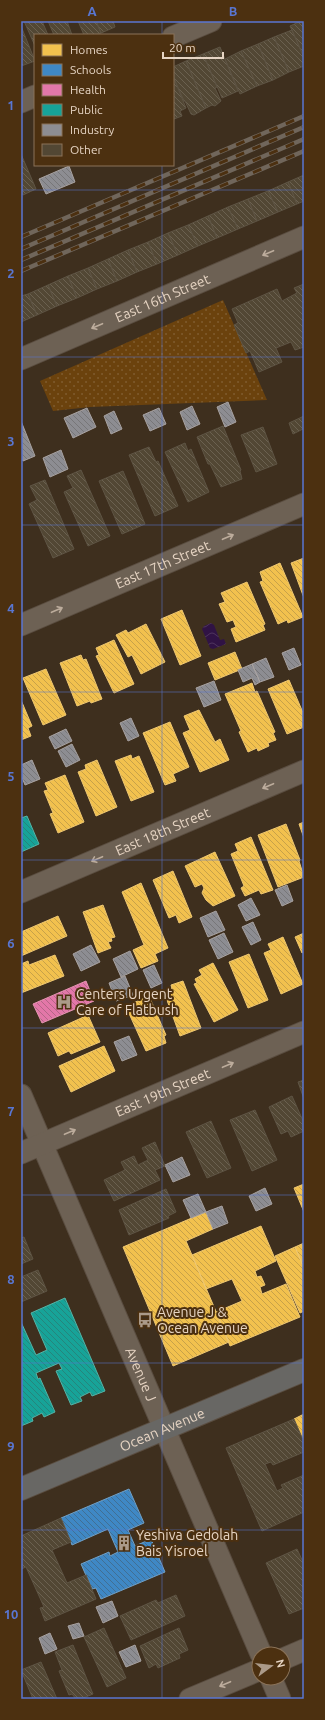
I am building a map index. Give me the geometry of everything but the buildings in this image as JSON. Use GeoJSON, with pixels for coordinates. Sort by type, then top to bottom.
{"type":"FeatureCollection","features":[{"type":"Feature","properties":{"kind":"main road","name":"Ocean Avenue"},"geometry":{"type":"LineString","coordinates":[[21,1490],[304,1370]]}},
{"type":"Feature","properties":{"kind":"street"},"geometry":{"type":"LineString","coordinates":[[174,37],[211,21]]}},
{"type":"Feature","properties":{"kind":"street"},"geometry":{"type":"LineString","coordinates":[[21,102],[34,96]]}},
{"type":"Feature","properties":{"kind":"street","name":"East 16th Street"},"geometry":{"type":"LineString","coordinates":[[21,359],[304,237]]}},
{"type":"Feature","properties":{"kind":"street","name":"East 17th Street"},"geometry":{"type":"LineString","coordinates":[[21,625],[304,504]]}},
{"type":"Feature","properties":{"kind":"street","name":"East 18th Street"},"geometry":{"type":"LineString","coordinates":[[21,892],[304,770]]}},
{"type":"Feature","properties":{"kind":"street","name":"East 19th Street"},"geometry":{"type":"LineString","coordinates":[[21,1153],[304,1032]]}},
{"type":"Feature","properties":{"kind":"street","name":"Avenue J"},"geometry":{"type":"LineString","coordinates":[[21,1095],[258,1646]]}},
{"type":"Feature","properties":{"kind":"street"},"geometry":{"type":"LineString","coordinates":[[291,1656],[304,1650]]}},
{"type":"Feature","properties":{"kind":"street"},"geometry":{"type":"LineString","coordinates":[[190,1699],[251,1673]]}},
{"type":"Feature","properties":{"kind":"street"},"geometry":{"type":"LineString","coordinates":[[274,1686],[280,1699]]}},
{"type":"Feature","properties":{"kind":"shaded area"},"geometry":{"type":"Polygon","coordinates":[[[223,300],[267,400],[90,407],[53,411],[40,381],[223,300]]]}},
{"type":"Feature","properties":{"kind":"water"},"geometry":{"type":"Polygon","coordinates":[[[211,623],[214,625],[220,640],[224,639],[226,644],[213,649],[210,648],[202,629],[204,626],[211,623]]]}},
{"type":"Feature","properties":{"kind":"railway"},"geometry":{"type":"LineString","coordinates":[[21,237],[304,116]]}},
{"type":"Feature","properties":{"kind":"railway"},"geometry":{"type":"LineString","coordinates":[[21,249],[304,127]]}},
{"type":"Feature","properties":{"kind":"railway"},"geometry":{"type":"LineString","coordinates":[[21,260],[304,139]]}},
{"type":"Feature","properties":{"kind":"railway"},"geometry":{"type":"LineString","coordinates":[[21,271],[304,151]]}},
{"type":"Feature","properties":{"kind":"place","name":"Centers Urgent Care of Flatbush"},"geometry":{"type":"Point","coordinates":[64,1002]}},
{"type":"Feature","properties":{"kind":"place","name":"Avenue J & Ocean Avenue"},"geometry":{"type":"Point","coordinates":[145,1320]}},
{"type":"Feature","properties":{"kind":"place","name":"Yeshiva Gedolah Bais Yisroel"},"geometry":{"type":"Point","coordinates":[124,1543]}}]}
